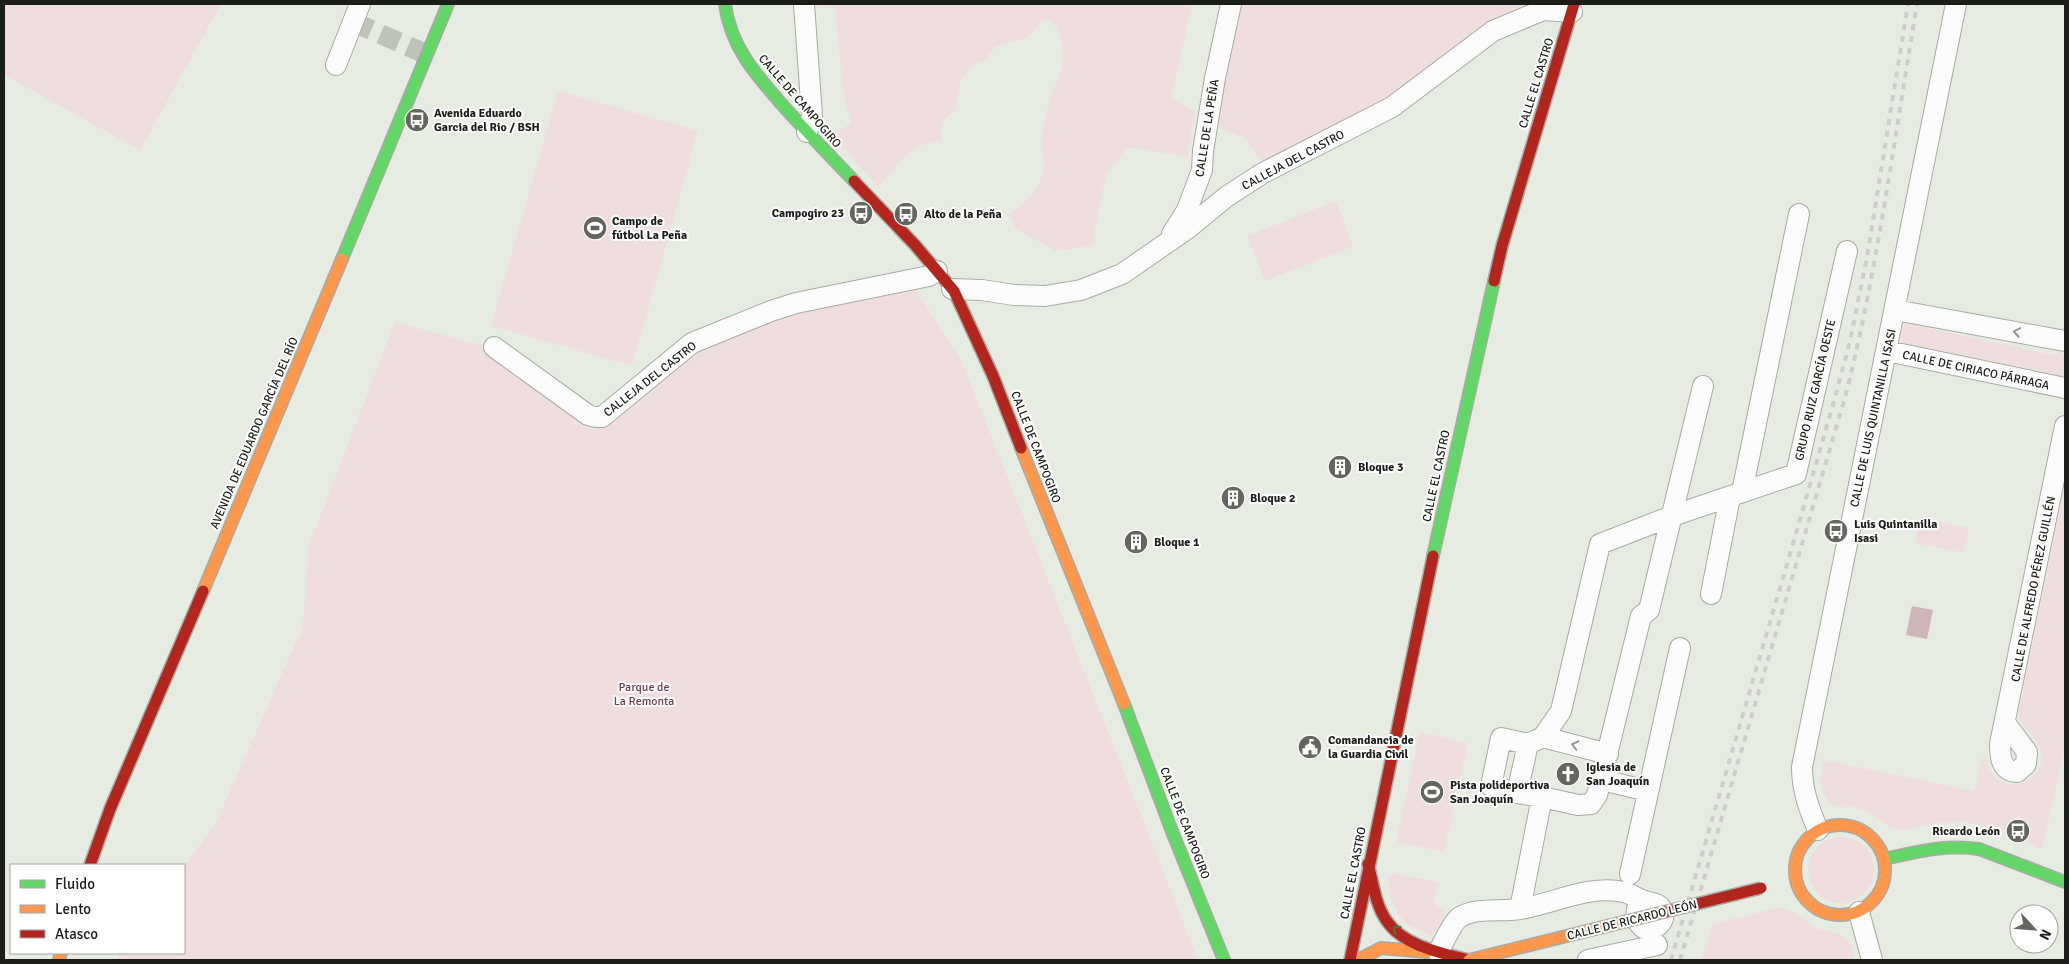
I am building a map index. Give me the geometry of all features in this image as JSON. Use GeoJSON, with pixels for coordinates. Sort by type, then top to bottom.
{"type":"FeatureCollection","features":[{"type":"Feature","properties":{"kind":"main road","name":"CALLE DE CAMPOGIRO"},"geometry":{"type":"LineString","coordinates":[[725,4],[728,22],[738,47],[751,69],[807,132],[915,245],[952,289],[993,376],[1068,567],[1102,645],[1224,960]]}},
{"type":"Feature","properties":{"kind":"main road","name":"AVENIDA DE EDUARDO GARCÍA DEL RÍO"},"geometry":{"type":"LineString","coordinates":[[90,864],[113,800],[310,337],[446,6]]}},
{"type":"Feature","properties":{"kind":"main road","name":"CALLE EL CASTRO"},"geometry":{"type":"LineString","coordinates":[[1350,960],[1424,593],[1502,246],[1573,8]]}},
{"type":"Feature","properties":{"kind":"main road"},"geometry":{"type":"LineString","coordinates":[[1835,825],[1853,826],[1864,831],[1873,838],[1880,848],[1884,859],[1883,885],[1876,897],[1859,912],[1843,915],[1830,914],[1818,909],[1807,901],[1792,879],[1800,851],[1809,837],[1818,830],[1835,825]]}},
{"type":"Feature","properties":{"kind":"main road"},"geometry":{"type":"LineString","coordinates":[[1884,859],[1934,847],[1966,846],[1980,848],[2065,882]]}},
{"type":"Feature","properties":{"kind":"main road","name":"CALLE DE RICARDO LEÓN"},"geometry":{"type":"LineString","coordinates":[[1368,864],[1378,900],[1388,922],[1410,940],[1438,952],[1468,960],[1774,884]]}},
{"type":"Feature","properties":{"kind":"main road","name":"CALLE DE RICARDO LEÓN"},"geometry":{"type":"LineString","coordinates":[[1358,960],[1381,948],[1438,952]]}},
{"type":"Feature","properties":{"kind":"street"},"geometry":{"type":"LineString","coordinates":[[336,65],[360,4]]}},
{"type":"Feature","properties":{"kind":"street"},"geometry":{"type":"LineString","coordinates":[[804,4],[812,116],[807,132]]}},
{"type":"Feature","properties":{"kind":"street","name":"CALLE DE LA PEÑA"},"geometry":{"type":"LineString","coordinates":[[1165,245],[1187,210],[1202,170],[1214,78],[1231,4]]}},
{"type":"Feature","properties":{"kind":"street","name":"CALLE DE LUIS QUINTANILLA ISASI"},"geometry":{"type":"LineString","coordinates":[[1818,830],[1805,797],[1802,785],[1802,767],[1956,4]]}},
{"type":"Feature","properties":{"kind":"street","name":"CALLEJA DEL CASTRO"},"geometry":{"type":"LineString","coordinates":[[952,289],[1045,296],[1081,290],[1122,274],[1165,245],[1226,197],[1262,173],[1392,107],[1493,31],[1543,10],[1573,8]]}},
{"type":"Feature","properties":{"kind":"street"},"geometry":{"type":"LineString","coordinates":[[1711,594],[1736,494],[1799,214]]}},
{"type":"Feature","properties":{"kind":"street","name":"GRUPO RUIZ GARCÍA OESTE"},"geometry":{"type":"LineString","coordinates":[[1516,793],[1535,740],[1561,711],[1600,544],[1672,516],[1796,474],[1847,251]]}},
{"type":"Feature","properties":{"kind":"street","name":"CALLEJA DEL CASTRO"},"geometry":{"type":"LineString","coordinates":[[494,347],[588,415],[595,418],[602,417],[692,343],[771,311],[796,303],[911,280],[928,276],[937,271]]}},
{"type":"Feature","properties":{"kind":"street"},"geometry":{"type":"LineString","coordinates":[[1895,310],[2065,341]]}},
{"type":"Feature","properties":{"kind":"street","name":"CALLE DE CIRIACO PÁRRAGA"},"geometry":{"type":"LineString","coordinates":[[1887,351],[2065,388]]}},
{"type":"Feature","properties":{"kind":"street"},"geometry":{"type":"LineString","coordinates":[[1608,754],[1535,740],[1501,738],[1491,786],[1516,793],[1578,805],[1591,804],[1597,795],[1602,780],[1641,616],[1649,610],[1703,386]]}},
{"type":"Feature","properties":{"kind":"street","name":"CALLE DE ALFREDO PÉREZ GUILLÉN"},"geometry":{"type":"LineString","coordinates":[[2006,724],[2065,426]]}},
{"type":"Feature","properties":{"kind":"street"},"geometry":{"type":"LineString","coordinates":[[1630,874],[1680,648]]}},
{"type":"Feature","properties":{"kind":"street"},"geometry":{"type":"LineString","coordinates":[[1602,780],[1648,791]]}},
{"type":"Feature","properties":{"kind":"street"},"geometry":{"type":"LineString","coordinates":[[1520,909],[1542,797]]}},
{"type":"Feature","properties":{"kind":"street"},"geometry":{"type":"LineString","coordinates":[[1438,952],[1458,919],[1473,911],[1520,909],[1599,891],[1622,892],[1636,896],[1646,902],[1637,909],[1636,920],[1642,928],[1648,930],[1656,944],[1598,959]]}},
{"type":"Feature","properties":{"kind":"street"},"geometry":{"type":"LineString","coordinates":[[1859,912],[1872,960]]}},
{"type":"Feature","properties":{"kind":"green space"},"geometry":{"type":"Polygon","coordinates":[[[4,4],[221,4],[140,150],[4,75],[4,4]]]}},
{"type":"Feature","properties":{"kind":"green space"},"geometry":{"type":"Polygon","coordinates":[[[811,4],[1192,4],[1171,98],[1195,112],[1187,157],[1126,148],[1105,178],[1092,246],[1056,251],[1016,229],[1008,215],[1028,197],[1040,181],[1043,164],[1043,128],[1063,59],[1061,40],[1056,28],[1053,23],[1043,19],[1029,37],[996,46],[984,61],[973,65],[966,71],[960,83],[956,108],[944,120],[941,126],[941,141],[918,146],[904,157],[878,187],[833,135],[851,123],[843,93],[835,8],[810,6],[811,4]]]}},
{"type":"Feature","properties":{"kind":"green space"},"geometry":{"type":"Polygon","coordinates":[[[1237,4],[1529,4],[1477,30],[1388,101],[1305,147],[1262,161],[1245,138],[1216,127],[1237,4]]]}},
{"type":"Feature","properties":{"kind":"green space","name":"Campo de fútbol La Peña"},"geometry":{"type":"Polygon","coordinates":[[[558,91],[698,131],[632,366],[491,326],[558,91]]]}},
{"type":"Feature","properties":{"kind":"green space"},"geometry":{"type":"Polygon","coordinates":[[[1336,201],[1353,246],[1265,281],[1247,236],[1336,201]]]}},
{"type":"Feature","properties":{"kind":"green space","name":"Parque de La Remonta"},"geometry":{"type":"Polygon","coordinates":[[[913,285],[962,362],[1198,960],[116,960],[119,954],[185,954],[185,865],[215,825],[303,626],[308,548],[395,322],[488,347],[594,431],[696,348],[778,315],[913,285]]]}},
{"type":"Feature","properties":{"kind":"green space"},"geometry":{"type":"Polygon","coordinates":[[[1909,321],[1918,321],[1918,326],[2057,356],[2058,349],[2065,355],[2065,375],[2061,379],[2055,380],[2055,374],[1913,346],[1904,348],[1899,335],[1904,324],[1909,321]]]}},
{"type":"Feature","properties":{"kind":"green space"},"geometry":{"type":"Polygon","coordinates":[[[2065,484],[2065,746],[2042,850],[2024,839],[2028,832],[2014,825],[2010,835],[1964,821],[1940,823],[1904,830],[1890,828],[1874,815],[1853,807],[1835,806],[1829,802],[1821,789],[1820,780],[1824,760],[1974,791],[1982,758],[1986,759],[1991,773],[2000,781],[2010,784],[2021,783],[2031,778],[2038,770],[2042,760],[2040,748],[2018,716],[2065,484]]]}},
{"type":"Feature","properties":{"kind":"green space"},"geometry":{"type":"Polygon","coordinates":[[[1920,518],[1969,528],[1964,553],[1915,543],[1920,518]]]}},
{"type":"Feature","properties":{"kind":"green space","name":"Pista polideportiva San Joaquín"},"geometry":{"type":"Polygon","coordinates":[[[1420,732],[1468,743],[1444,852],[1396,842],[1420,732]]]}},
{"type":"Feature","properties":{"kind":"green space"},"geometry":{"type":"Polygon","coordinates":[[[1841,837],[1854,840],[1864,847],[1871,857],[1874,870],[1871,883],[1864,893],[1854,900],[1841,903],[1828,900],[1818,893],[1811,883],[1808,870],[1811,857],[1818,847],[1828,840],[1841,837]]]}},
{"type":"Feature","properties":{"kind":"green space"},"geometry":{"type":"Polygon","coordinates":[[[1392,873],[1438,882],[1434,903],[1445,910],[1441,923],[1432,936],[1406,923],[1401,918],[1392,901],[1389,888],[1388,875],[1392,873]]]}},
{"type":"Feature","properties":{"kind":"green space"},"geometry":{"type":"Polygon","coordinates":[[[1776,908],[1788,910],[1817,928],[1843,936],[1850,944],[1855,960],[1701,960],[1713,924],[1776,908]]]}},
{"type":"Feature","properties":{"kind":"shaded area"},"geometry":{"type":"Polygon","coordinates":[[[1912,606],[1933,610],[1927,639],[1906,635],[1912,606]]]}},
{"type":"Feature","properties":{"kind":"tunnel"},"geometry":{"type":"LineString","coordinates":[[353,22],[426,54]]}},
{"type":"Feature","properties":{"kind":"railway"},"geometry":{"type":"LineString","coordinates":[[1671,960],[1797,530],[1850,341],[1867,257],[1908,4]]}},
{"type":"Feature","properties":{"kind":"railway"},"geometry":{"type":"LineString","coordinates":[[1680,960],[1846,394],[1877,249],[1917,4]]}},
{"type":"Feature","properties":{"kind":"traffic: fast"},"geometry":{"type":"LineString","coordinates":[[342,259],[448,4]]}},
{"type":"Feature","properties":{"kind":"traffic: fast"},"geometry":{"type":"LineString","coordinates":[[725,4],[728,20],[739,48],[755,73],[785,108],[854,181]]}},
{"type":"Feature","properties":{"kind":"traffic: fast"},"geometry":{"type":"LineString","coordinates":[[1433,556],[1494,281]]}},
{"type":"Feature","properties":{"kind":"traffic: fast"},"geometry":{"type":"LineString","coordinates":[[1124,704],[1173,834],[1224,960]]}},
{"type":"Feature","properties":{"kind":"traffic: fast"},"geometry":{"type":"LineString","coordinates":[[1884,859],[1943,848],[1979,849],[2065,882]]}},
{"type":"Feature","properties":{"kind":"traffic: slow"},"geometry":{"type":"LineString","coordinates":[[203,591],[342,259]]}},
{"type":"Feature","properties":{"kind":"traffic: slow"},"geometry":{"type":"LineString","coordinates":[[1021,448],[1124,704]]}},
{"type":"Feature","properties":{"kind":"traffic: slow"},"geometry":{"type":"LineString","coordinates":[[1840,825],[1857,829],[1872,838],[1881,853],[1885,870],[1881,887],[1872,902],[1857,911],[1840,915],[1823,911],[1808,902],[1799,887],[1795,870],[1799,853],[1808,838],[1823,829],[1840,825]]}},
{"type":"Feature","properties":{"kind":"traffic: slow"},"geometry":{"type":"LineString","coordinates":[[1469,960],[1668,911]]}},
{"type":"Feature","properties":{"kind":"traffic: slow"},"geometry":{"type":"LineString","coordinates":[[1358,960],[1381,948],[1427,952]]}},
{"type":"Feature","properties":{"kind":"traffic: slow"},"geometry":{"type":"LineString","coordinates":[[59,960],[61,954]]}},
{"type":"Feature","properties":{"kind":"traffic: jam"},"geometry":{"type":"LineString","coordinates":[[1494,281],[1502,246],[1574,4]]}},
{"type":"Feature","properties":{"kind":"traffic: jam"},"geometry":{"type":"LineString","coordinates":[[854,181],[915,245],[954,291],[993,376],[1021,448]]}},
{"type":"Feature","properties":{"kind":"traffic: jam"},"geometry":{"type":"LineString","coordinates":[[1350,960],[1433,556]]}},
{"type":"Feature","properties":{"kind":"traffic: jam"},"geometry":{"type":"LineString","coordinates":[[90,864],[110,809],[203,591]]}},
{"type":"Feature","properties":{"kind":"traffic: jam"},"geometry":{"type":"LineString","coordinates":[[1368,864],[1379,907],[1393,929],[1423,947],[1469,960]]}},
{"type":"Feature","properties":{"kind":"traffic: jam"},"geometry":{"type":"LineString","coordinates":[[1668,911],[1761,888]]}},
{"type":"Feature","properties":{"kind":"place","name":"Avenida Eduardo Garcia del Rio / BSH"},"geometry":{"type":"Point","coordinates":[417,120]}},
{"type":"Feature","properties":{"kind":"place","name":"Campogiro 23"},"geometry":{"type":"Point","coordinates":[861,213]}},
{"type":"Feature","properties":{"kind":"place","name":"Alto de la Peña"},"geometry":{"type":"Point","coordinates":[906,214]}},
{"type":"Feature","properties":{"kind":"place","name":"Campo de fútbol La Peña"},"geometry":{"type":"Point","coordinates":[595,228]}},
{"type":"Feature","properties":{"kind":"place","name":"Bloque 3"},"geometry":{"type":"Point","coordinates":[1340,467]}},
{"type":"Feature","properties":{"kind":"place","name":"Bloque 2"},"geometry":{"type":"Point","coordinates":[1233,498]}},
{"type":"Feature","properties":{"kind":"place","name":"Luis Quintanilla Isasi"},"geometry":{"type":"Point","coordinates":[1836,531]}},
{"type":"Feature","properties":{"kind":"place","name":"Bloque 1"},"geometry":{"type":"Point","coordinates":[1136,542]}},
{"type":"Feature","properties":{"kind":"place","name":"Comandancia de la Guardia Civil"},"geometry":{"type":"Point","coordinates":[1310,747]}},
{"type":"Feature","properties":{"kind":"place","name":"Iglesia de San Joaquín"},"geometry":{"type":"Point","coordinates":[1568,774]}},
{"type":"Feature","properties":{"kind":"place","name":"Pista polideportiva San Joaquín"},"geometry":{"type":"Point","coordinates":[1432,792]}},
{"type":"Feature","properties":{"kind":"place","name":"Ricardo León"},"geometry":{"type":"Point","coordinates":[2018,831]}}]}
